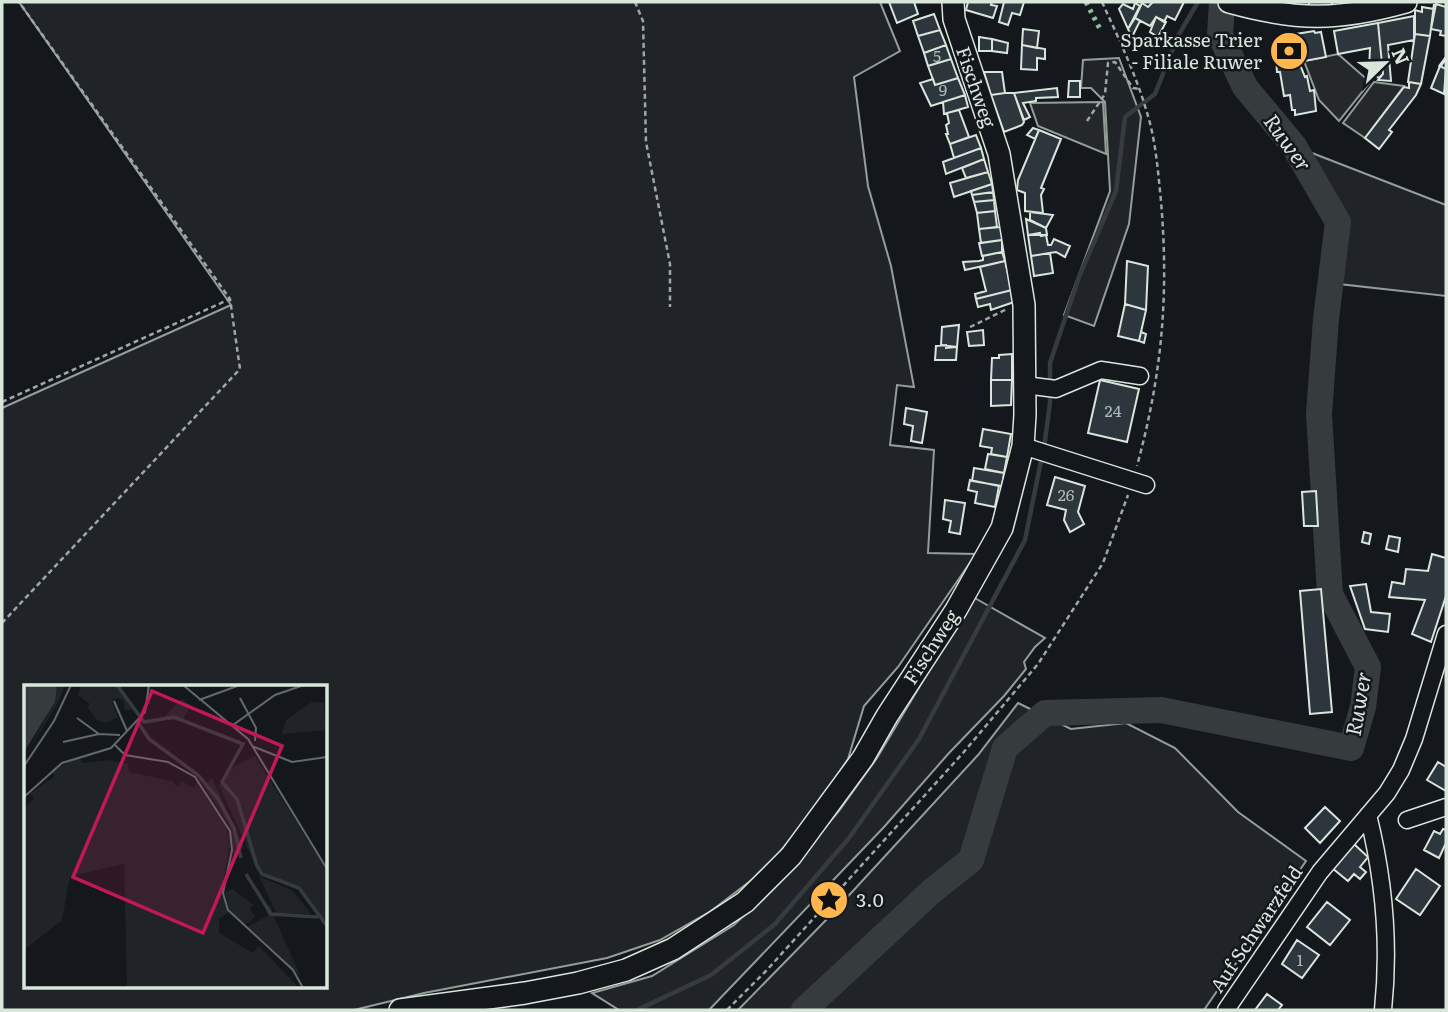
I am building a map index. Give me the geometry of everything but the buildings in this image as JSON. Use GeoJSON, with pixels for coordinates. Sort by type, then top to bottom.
{"type":"FeatureCollection","features":[{"type":"Feature","properties":{"kind":"main road","name":"Fischweg"},"geometry":{"type":"LineString","coordinates":[[404,1009],[525,993],[626,970],[673,949],[745,902],[791,856],[835,799],[956,610],[1002,528],[1038,450],[1041,387],[1024,305],[999,154],[954,19],[953,2]]}},
{"type":"Feature","properties":{"kind":"main road"},"geometry":{"type":"LineString","coordinates":[[1229,2],[1288,15],[1325,18],[1367,13],[1406,2]]}},
{"type":"Feature","properties":{"kind":"street"},"geometry":{"type":"LineString","coordinates":[[1041,387],[1101,370],[1140,376]]}},
{"type":"Feature","properties":{"kind":"street"},"geometry":{"type":"LineString","coordinates":[[1038,450],[1140,482]]}},
{"type":"Feature","properties":{"kind":"street","name":"Auf Schwarzfeld"},"geometry":{"type":"LineString","coordinates":[[1226,1010],[1320,872],[1387,793],[1408,755],[1446,634]]}},
{"type":"Feature","properties":{"kind":"street"},"geometry":{"type":"LineString","coordinates":[[1407,820],[1446,807]]}},
{"type":"Feature","properties":{"kind":"street"},"geometry":{"type":"LineString","coordinates":[[1368,815],[1377,850],[1385,908],[1386,976],[1383,1010]]}},
{"type":"Feature","properties":{"kind":"path"},"geometry":{"type":"LineString","coordinates":[[2,623],[240,369],[230,299],[19,2]]}},
{"type":"Feature","properties":{"kind":"path"},"geometry":{"type":"LineString","coordinates":[[635,2],[643,21],[646,142],[670,264],[670,307]]}},
{"type":"Feature","properties":{"kind":"path"},"geometry":{"type":"LineString","coordinates":[[726,1010],[766,971],[936,782],[1038,663],[1103,563],[1140,482],[1160,360],[1164,304],[1161,207],[1148,115],[1102,2]]}},
{"type":"Feature","properties":{"kind":"path"},"geometry":{"type":"LineString","coordinates":[[1087,121],[1105,94],[1108,63],[1115,62],[1133,88],[1139,90]]}},
{"type":"Feature","properties":{"kind":"path"},"geometry":{"type":"LineString","coordinates":[[2,402],[230,299]]}},
{"type":"Feature","properties":{"kind":"path"},"geometry":{"type":"LineString","coordinates":[[971,327],[1000,311],[1024,305]]}},
{"type":"Feature","properties":{"kind":"shaded area"},"geometry":{"type":"Polygon","coordinates":[[[19,2],[880,2],[900,51],[854,77],[868,186],[891,266],[914,387],[897,385],[890,445],[934,450],[928,553],[976,554],[898,667],[864,706],[848,759],[818,805],[766,869],[711,911],[660,940],[607,958],[424,993],[354,1010],[2,1010],[2,408],[231,305],[19,2]]]}},
{"type":"Feature","properties":{"kind":"shaded area"},"geometry":{"type":"Polygon","coordinates":[[[1338,54],[1370,82],[1339,121],[1319,100],[1304,61],[1338,54]]]}},
{"type":"Feature","properties":{"kind":"shaded area"},"geometry":{"type":"Polygon","coordinates":[[[1119,58],[1141,117],[1129,224],[1094,326],[1064,315],[1110,191],[1105,102],[1091,88],[1081,88],[1083,60],[1119,58]]]}},
{"type":"Feature","properties":{"kind":"shaded area"},"geometry":{"type":"Polygon","coordinates":[[[1374,82],[1404,86],[1365,138],[1343,123],[1374,82]]]}},
{"type":"Feature","properties":{"kind":"shaded area"},"geometry":{"type":"Polygon","coordinates":[[[1103,102],[1106,154],[1038,126],[1030,103],[1103,102]]]}},
{"type":"Feature","properties":{"kind":"shaded area"},"geometry":{"type":"Polygon","coordinates":[[[1294,146],[1446,205],[1446,296],[1330,283],[1338,222],[1294,146]]]}},
{"type":"Feature","properties":{"kind":"shaded area"},"geometry":{"type":"Polygon","coordinates":[[[973,597],[1045,638],[1024,662],[1026,669],[884,827],[709,1010],[619,1010],[592,993],[652,976],[734,925],[780,881],[839,811],[877,758],[973,597]]]}},
{"type":"Feature","properties":{"kind":"shaded area"},"geometry":{"type":"Polygon","coordinates":[[[1018,703],[1071,729],[1126,723],[1175,748],[1238,812],[1306,861],[1204,1010],[738,1010],[829,917],[978,755],[1018,703]]]}},
{"type":"Feature","properties":{"kind":"waterway"},"geometry":{"type":"LineString","coordinates":[[1044,448],[1050,403],[1050,363],[1079,277],[1116,191],[1125,117],[1155,94],[1178,36],[1198,2]]}},
{"type":"Feature","properties":{"kind":"waterway","name":"Ruwer"},"geometry":{"type":"LineString","coordinates":[[804,1010],[932,891],[971,860],[1005,748],[1045,713],[1161,710],[1351,748],[1363,707],[1368,667],[1330,594],[1319,414],[1326,319],[1338,222],[1294,146],[1245,87],[1220,35],[1222,2]]}},
{"type":"Feature","properties":{"kind":"waterway"},"geometry":{"type":"LineString","coordinates":[[637,1010],[711,975],[775,924],[849,838],[919,739],[1025,540],[1042,456]]}},
{"type":"Feature","properties":{"kind":"hedge"},"geometry":{"type":"LineString","coordinates":[[1086,2],[1101,31]]}},
{"type":"Feature","properties":{"kind":"wall"},"geometry":{"type":"LineString","coordinates":[[1440,66],[1446,58]]}},
{"type":"Feature","properties":{"kind":"place","name":"Sparkasse Trier - Filiale Ruwer"},"geometry":{"type":"Point","coordinates":[1289,51]}},
{"type":"Feature","properties":{"kind":"place","name":"3.0"},"geometry":{"type":"Point","coordinates":[829,900]}}]}
